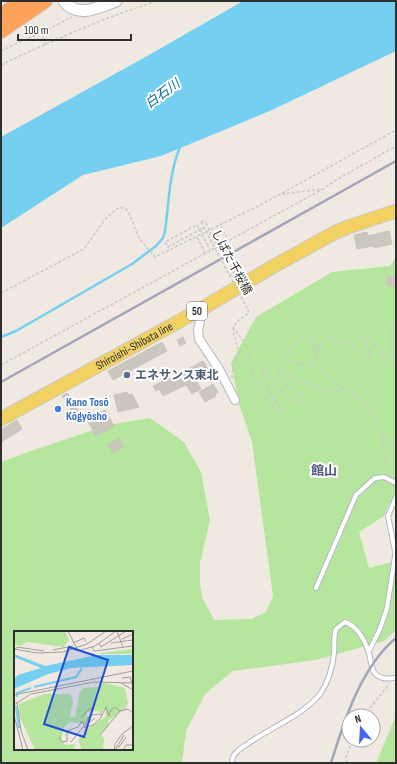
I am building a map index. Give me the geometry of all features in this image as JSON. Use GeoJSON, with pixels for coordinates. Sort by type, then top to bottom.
{"type":"FeatureCollection","features":[{"type":"Feature","properties":{"kind":"highway"},"geometry":{"type":"LineString","coordinates":[[1,15],[23,1]]}},
{"type":"Feature","properties":{"kind":"highway"},"geometry":{"type":"LineString","coordinates":[[1,31],[45,1]]}},
{"type":"Feature","properties":{"kind":"main road","name":"Shiroishi-Shibata line"},"geometry":{"type":"LineString","coordinates":[[1,419],[196,312],[334,233],[396,212]]}},
{"type":"Feature","properties":{"kind":"street"},"geometry":{"type":"LineString","coordinates":[[64,1],[76,10],[84,11],[116,1]]}},
{"type":"Feature","properties":{"kind":"street"},"geometry":{"type":"LineString","coordinates":[[196,312],[200,321],[198,330],[199,339],[219,368],[233,396]]}},
{"type":"Feature","properties":{"kind":"lane"},"geometry":{"type":"LineString","coordinates":[[316,588],[356,495],[375,478],[384,477],[396,483]]}},
{"type":"Feature","properties":{"kind":"lane"},"geometry":{"type":"LineString","coordinates":[[369,651],[380,629],[387,608],[396,550],[388,516],[396,497]]}},
{"type":"Feature","properties":{"kind":"lane"},"geometry":{"type":"LineString","coordinates":[[232,763],[232,758],[237,751],[264,732],[290,718],[307,706],[320,694],[326,683],[333,663],[334,635],[336,629],[345,622],[351,624],[357,630],[369,651],[370,663],[377,675],[384,678],[396,678]]}},
{"type":"Feature","properties":{"kind":"path"},"geometry":{"type":"LineString","coordinates":[[1,65],[45,44],[155,1]]}},
{"type":"Feature","properties":{"kind":"path"},"geometry":{"type":"LineString","coordinates":[[1,51],[74,16]]}},
{"type":"Feature","properties":{"kind":"path"},"geometry":{"type":"LineString","coordinates":[[42,32],[45,44]]}},
{"type":"Feature","properties":{"kind":"path"},"geometry":{"type":"LineString","coordinates":[[1,292],[82,250],[88,245],[90,239],[104,221],[118,208],[125,208],[128,211],[139,238],[155,257],[281,194],[396,130]]}},
{"type":"Feature","properties":{"kind":"path"},"geometry":{"type":"LineString","coordinates":[[1,365],[323,189],[396,146]]}},
{"type":"Feature","properties":{"kind":"path"},"geometry":{"type":"LineString","coordinates":[[281,194],[323,189]]}},
{"type":"Feature","properties":{"kind":"path","name":"しばた千桜橋"},"geometry":{"type":"LineString","coordinates":[[217,246],[204,221],[201,222],[249,313],[238,321],[233,327]]}},
{"type":"Feature","properties":{"kind":"path"},"geometry":{"type":"LineString","coordinates":[[204,228],[201,229],[199,230],[186,237],[180,240],[168,247],[165,242],[197,225],[201,231],[210,250]]}},
{"type":"Feature","properties":{"kind":"path"},"geometry":{"type":"LineString","coordinates":[[221,225],[228,240]]}},
{"type":"Feature","properties":{"kind":"path"},"geometry":{"type":"LineString","coordinates":[[197,237],[205,253]]}},
{"type":"Feature","properties":{"kind":"path"},"geometry":{"type":"LineString","coordinates":[[229,276],[240,269],[242,272],[235,276],[234,273],[240,270],[242,273],[236,276]]}},
{"type":"Feature","properties":{"kind":"path"},"geometry":{"type":"LineString","coordinates":[[311,363],[316,358],[319,344],[328,338],[351,345],[368,358],[370,356],[364,338],[367,337],[390,361],[392,359],[390,336],[392,322],[395,322],[396,324]]}},
{"type":"Feature","properties":{"kind":"path"},"geometry":{"type":"LineString","coordinates":[[233,327],[246,346],[253,372],[260,389],[269,404],[274,409],[281,412],[285,411],[277,404],[271,393],[263,370],[264,365],[273,383],[279,390],[287,397],[302,403],[306,400],[306,398],[284,385],[278,369],[280,368],[299,382],[311,384],[323,390],[339,391],[344,387]]}},
{"type":"Feature","properties":{"kind":"path"},"geometry":{"type":"LineString","coordinates":[[233,327],[239,353],[233,366],[233,396]]}},
{"type":"Feature","properties":{"kind":"path"},"geometry":{"type":"LineString","coordinates":[[317,352],[311,338],[306,337],[299,340],[288,349],[287,358],[291,363],[311,363],[366,404],[376,420],[382,437],[386,461],[384,477]]}},
{"type":"Feature","properties":{"kind":"path"},"geometry":{"type":"LineString","coordinates":[[382,437],[396,442]]}},
{"type":"Feature","properties":{"kind":"path"},"geometry":{"type":"LineString","coordinates":[[370,708],[392,682]]}},
{"type":"Feature","properties":{"kind":"path"},"geometry":{"type":"LineString","coordinates":[[347,763],[346,757],[349,748]]}},
{"type":"Feature","properties":{"kind":"green space"},"geometry":{"type":"Polygon","coordinates":[[[396,257],[396,502],[389,504],[384,516],[359,532],[369,568],[396,561],[396,630],[384,641],[315,660],[233,671],[205,694],[186,731],[182,763],[1,763],[1,462],[108,425],[150,418],[184,442],[201,472],[210,520],[200,563],[200,583],[202,597],[214,620],[251,619],[266,612],[273,596],[252,442],[239,404],[231,363],[256,317],[332,272],[390,266],[396,257]]]}},
{"type":"Feature","properties":{"kind":"green space"},"geometry":{"type":"Polygon","coordinates":[[[396,715],[396,763],[376,763],[377,761],[396,715]]]}},
{"type":"Feature","properties":{"kind":"water","name":"白石川"},"geometry":{"type":"Polygon","coordinates":[[[243,1],[396,1],[396,51],[272,110],[161,156],[83,175],[1,228],[1,137],[243,1]]]}},
{"type":"Feature","properties":{"kind":"building"},"geometry":{"type":"Polygon","coordinates":[[[389,231],[392,244],[374,248],[373,246],[357,249],[354,235],[367,232],[368,236],[389,231]]]}},
{"type":"Feature","properties":{"kind":"building"},"geometry":{"type":"Polygon","coordinates":[[[387,276],[396,276],[396,286],[387,286],[387,276]]]}},
{"type":"Feature","properties":{"kind":"building"},"geometry":{"type":"Polygon","coordinates":[[[183,337],[186,343],[180,346],[177,340],[183,337]]]}},
{"type":"Feature","properties":{"kind":"building"},"geometry":{"type":"Polygon","coordinates":[[[162,342],[167,351],[113,380],[108,371],[162,342]]]}},
{"type":"Feature","properties":{"kind":"building"},"geometry":{"type":"Polygon","coordinates":[[[203,361],[210,372],[196,380],[201,389],[192,394],[186,385],[163,396],[159,389],[156,391],[153,386],[171,377],[172,378],[203,361]]]}},
{"type":"Feature","properties":{"kind":"building"},"geometry":{"type":"Polygon","coordinates":[[[213,384],[218,392],[215,394],[216,396],[205,402],[199,392],[213,384]]]}},
{"type":"Feature","properties":{"kind":"building"},"geometry":{"type":"Polygon","coordinates":[[[127,392],[128,395],[132,394],[139,407],[118,412],[114,395],[127,392]]]}},
{"type":"Feature","properties":{"kind":"building"},"geometry":{"type":"Polygon","coordinates":[[[67,393],[71,398],[66,401],[62,396],[67,393]]]}},
{"type":"Feature","properties":{"kind":"building"},"geometry":{"type":"Polygon","coordinates":[[[75,406],[82,414],[77,418],[70,409],[75,406]]]}},
{"type":"Feature","properties":{"kind":"building"},"geometry":{"type":"Polygon","coordinates":[[[105,410],[114,426],[96,436],[87,420],[105,410]]]}},
{"type":"Feature","properties":{"kind":"building"},"geometry":{"type":"Polygon","coordinates":[[[17,420],[22,429],[1,442],[1,430],[17,420]]]}},
{"type":"Feature","properties":{"kind":"building"},"geometry":{"type":"Polygon","coordinates":[[[119,438],[124,447],[113,453],[108,444],[119,438]]]}},
{"type":"Feature","properties":{"kind":"waterway"},"geometry":{"type":"LineString","coordinates":[[1,337],[16,331],[132,264],[156,246],[163,238],[165,231],[171,178],[180,147]]}},
{"type":"Feature","properties":{"kind":"railway"},"geometry":{"type":"LineString","coordinates":[[1,382],[396,161]]}},
{"type":"Feature","properties":{"kind":"railway"},"geometry":{"type":"LineString","coordinates":[[331,763],[348,713],[363,679],[384,650],[396,638]]}},
{"type":"Feature","properties":{"kind":"place","name":"エネサンス東北"},"geometry":{"type":"Point","coordinates":[127,375]}},
{"type":"Feature","properties":{"kind":"place","name":"Kano Tosō Kōgyōsho"},"geometry":{"type":"Point","coordinates":[58,409]}},
{"type":"Feature","properties":{"kind":"district","name":"館山"},"geometry":{"type":"Point","coordinates":[324,470]}}]}
